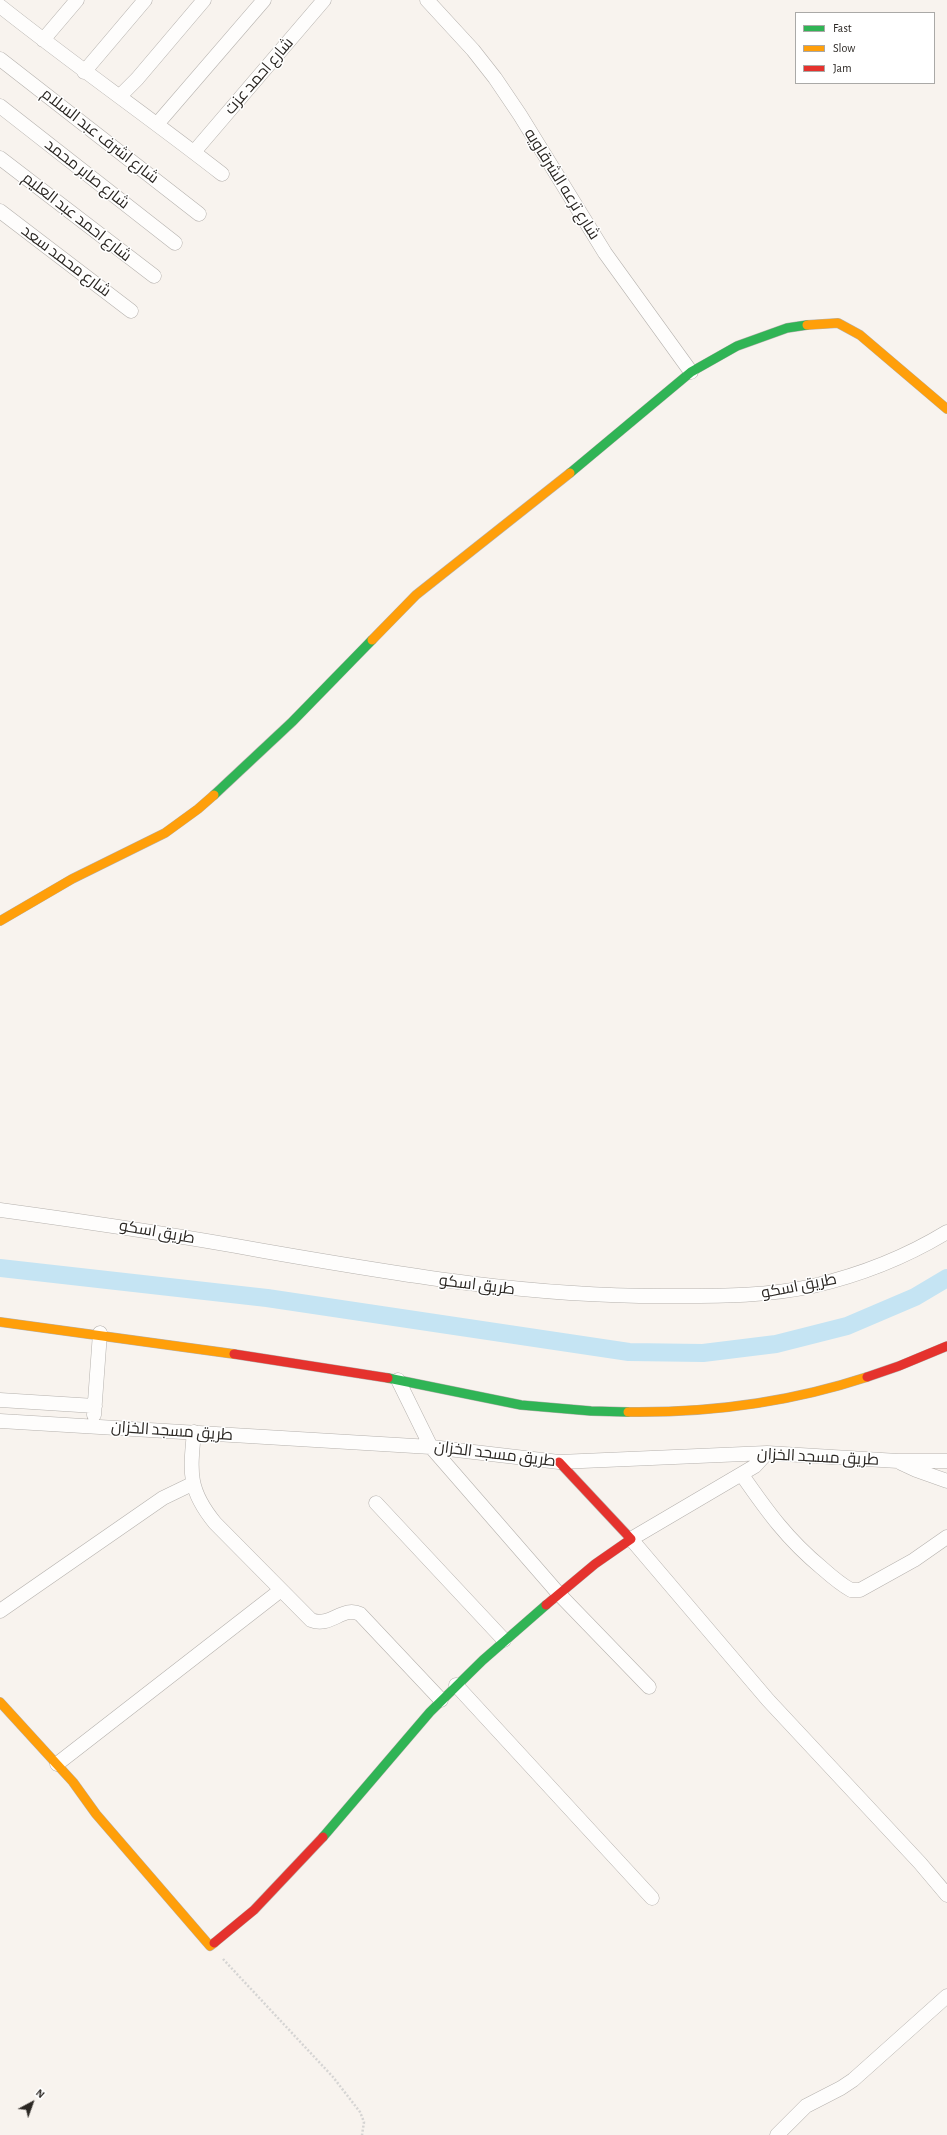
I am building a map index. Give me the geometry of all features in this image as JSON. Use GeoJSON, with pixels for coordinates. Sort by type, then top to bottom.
{"type":"FeatureCollection","features":[{"type":"Feature","properties":{"kind":"street"},"geometry":{"type":"LineString","coordinates":[[42,40],[77,0]]}},
{"type":"Feature","properties":{"kind":"street"},"geometry":{"type":"LineString","coordinates":[[84,72],[145,0]]}},
{"type":"Feature","properties":{"kind":"street"},"geometry":{"type":"LineString","coordinates":[[120,96],[137,79],[204,0]]}},
{"type":"Feature","properties":{"kind":"street"},"geometry":{"type":"LineString","coordinates":[[158,123],[264,0]]}},
{"type":"Feature","properties":{"kind":"street","name":"شارع احمد عزت"},"geometry":{"type":"LineString","coordinates":[[194,152],[324,0]]}},
{"type":"Feature","properties":{"kind":"street","name":"شارع ترعه الشرقاويه"},"geometry":{"type":"LineString","coordinates":[[427,0],[473,50],[494,78],[520,115],[605,253],[692,372]]}},
{"type":"Feature","properties":{"kind":"street"},"geometry":{"type":"LineString","coordinates":[[0,6],[84,72],[158,123],[222,174]]}},
{"type":"Feature","properties":{"kind":"street","name":"شارع اشرف عبد السلام"},"geometry":{"type":"LineString","coordinates":[[0,59],[199,214]]}},
{"type":"Feature","properties":{"kind":"street","name":"شارع صابر محمد"},"geometry":{"type":"LineString","coordinates":[[0,106],[175,242]]}},
{"type":"Feature","properties":{"kind":"street","name":"شارع احمد عبد العليم"},"geometry":{"type":"LineString","coordinates":[[0,158],[154,276]]}},
{"type":"Feature","properties":{"kind":"street","name":"شارع محمد سعد"},"geometry":{"type":"LineString","coordinates":[[0,211],[131,310]]}},
{"type":"Feature","properties":{"kind":"street"},"geometry":{"type":"LineString","coordinates":[[0,921],[72,879],[165,833],[198,809],[292,722],[416,595],[598,450],[692,372],[737,346],[788,328],[816,323],[838,324],[860,335],[947,409]]}},
{"type":"Feature","properties":{"kind":"street","name":"طريق اسكو"},"geometry":{"type":"LineString","coordinates":[[0,1210],[126,1227],[448,1281],[570,1295],[631,1297],[753,1295],[812,1286],[870,1269],[925,1245],[947,1232]]}},
{"type":"Feature","properties":{"kind":"street"},"geometry":{"type":"LineString","coordinates":[[0,1322],[100,1333],[398,1380],[491,1401],[594,1412],[684,1411],[732,1406],[827,1388],[919,1360],[947,1346]]}},
{"type":"Feature","properties":{"kind":"street"},"geometry":{"type":"LineString","coordinates":[[93,1426],[100,1333]]}},
{"type":"Feature","properties":{"kind":"street"},"geometry":{"type":"LineString","coordinates":[[398,1380],[431,1447],[558,1593],[649,1687]]}},
{"type":"Feature","properties":{"kind":"street"},"geometry":{"type":"LineString","coordinates":[[0,1400],[95,1406]]}},
{"type":"Feature","properties":{"kind":"street","name":"طريق مسجد الخزان"},"geometry":{"type":"LineString","coordinates":[[0,1421],[431,1447],[559,1462],[767,1453],[898,1461],[947,1461]]}},
{"type":"Feature","properties":{"kind":"street"},"geometry":{"type":"LineString","coordinates":[[194,1432],[192,1484],[203,1509],[215,1524],[306,1616],[317,1623],[323,1623],[349,1611],[360,1614],[441,1700]]}},
{"type":"Feature","properties":{"kind":"street"},"geometry":{"type":"LineString","coordinates":[[0,1702],[73,1782],[96,1814],[210,1946],[245,1919],[303,1860],[441,1700],[504,1640],[558,1593],[595,1564],[631,1539],[724,1483],[742,1475],[755,1466],[767,1453]]}},
{"type":"Feature","properties":{"kind":"street","name":"طريق مسجد الخزان"},"geometry":{"type":"LineString","coordinates":[[898,1461],[916,1470],[947,1481]]}},
{"type":"Feature","properties":{"kind":"street"},"geometry":{"type":"LineString","coordinates":[[559,1462],[631,1539],[768,1700],[920,1863],[947,1895]]}},
{"type":"Feature","properties":{"kind":"street"},"geometry":{"type":"LineString","coordinates":[[742,1475],[774,1521],[790,1540],[806,1555],[851,1590],[860,1590],[909,1563],[947,1537]]}},
{"type":"Feature","properties":{"kind":"street"},"geometry":{"type":"LineString","coordinates":[[0,1611],[163,1498],[192,1484]]}},
{"type":"Feature","properties":{"kind":"street"},"geometry":{"type":"LineString","coordinates":[[376,1503],[504,1640]]}},
{"type":"Feature","properties":{"kind":"street"},"geometry":{"type":"LineString","coordinates":[[57,1764],[281,1590]]}},
{"type":"Feature","properties":{"kind":"street"},"geometry":{"type":"LineString","coordinates":[[456,1685],[652,1898]]}},
{"type":"Feature","properties":{"kind":"street"},"geometry":{"type":"LineString","coordinates":[[776,2135],[806,2106],[853,2080],[947,1996]]}},
{"type":"Feature","properties":{"kind":"path"},"geometry":{"type":"LineString","coordinates":[[210,1946],[333,2077],[360,2112],[364,2122],[362,2135]]}},
{"type":"Feature","properties":{"kind":"waterway"},"geometry":{"type":"LineString","coordinates":[[0,1268],[267,1298],[629,1352],[703,1353],[776,1344],[847,1326],[915,1297],[947,1278]]}},
{"type":"Feature","properties":{"kind":"traffic: fast"},"geometry":{"type":"LineString","coordinates":[[570,473],[691,372],[737,346],[787,328],[807,325]]}},
{"type":"Feature","properties":{"kind":"traffic: fast"},"geometry":{"type":"LineString","coordinates":[[214,795],[292,722],[372,640]]}},
{"type":"Feature","properties":{"kind":"traffic: fast"},"geometry":{"type":"LineString","coordinates":[[388,1378],[521,1405],[591,1411],[628,1412]]}},
{"type":"Feature","properties":{"kind":"traffic: fast"},"geometry":{"type":"LineString","coordinates":[[323,1837],[430,1712],[483,1660],[546,1605]]}},
{"type":"Feature","properties":{"kind":"traffic: slow"},"geometry":{"type":"LineString","coordinates":[[807,325],[838,323],[860,335],[947,409]]}},
{"type":"Feature","properties":{"kind":"traffic: slow"},"geometry":{"type":"LineString","coordinates":[[372,640],[416,595],[570,473]]}},
{"type":"Feature","properties":{"kind":"traffic: slow"},"geometry":{"type":"LineString","coordinates":[[0,921],[72,879],[165,833],[198,809],[214,795]]}},
{"type":"Feature","properties":{"kind":"traffic: slow"},"geometry":{"type":"LineString","coordinates":[[0,1322],[234,1354]]}},
{"type":"Feature","properties":{"kind":"traffic: slow"},"geometry":{"type":"LineString","coordinates":[[628,1412],[658,1412],[719,1408],[749,1404],[809,1393],[867,1377]]}},
{"type":"Feature","properties":{"kind":"traffic: slow"},"geometry":{"type":"LineString","coordinates":[[0,1702],[73,1782],[96,1814],[210,1946],[214,1943]]}},
{"type":"Feature","properties":{"kind":"traffic: jam"},"geometry":{"type":"LineString","coordinates":[[867,1377],[899,1366],[947,1346]]}},
{"type":"Feature","properties":{"kind":"traffic: jam"},"geometry":{"type":"LineString","coordinates":[[234,1354],[388,1378]]}},
{"type":"Feature","properties":{"kind":"traffic: jam"},"geometry":{"type":"LineString","coordinates":[[546,1605],[595,1564],[631,1539],[559,1462]]}},
{"type":"Feature","properties":{"kind":"traffic: jam"},"geometry":{"type":"LineString","coordinates":[[214,1943],[254,1910],[323,1837]]}}]}
